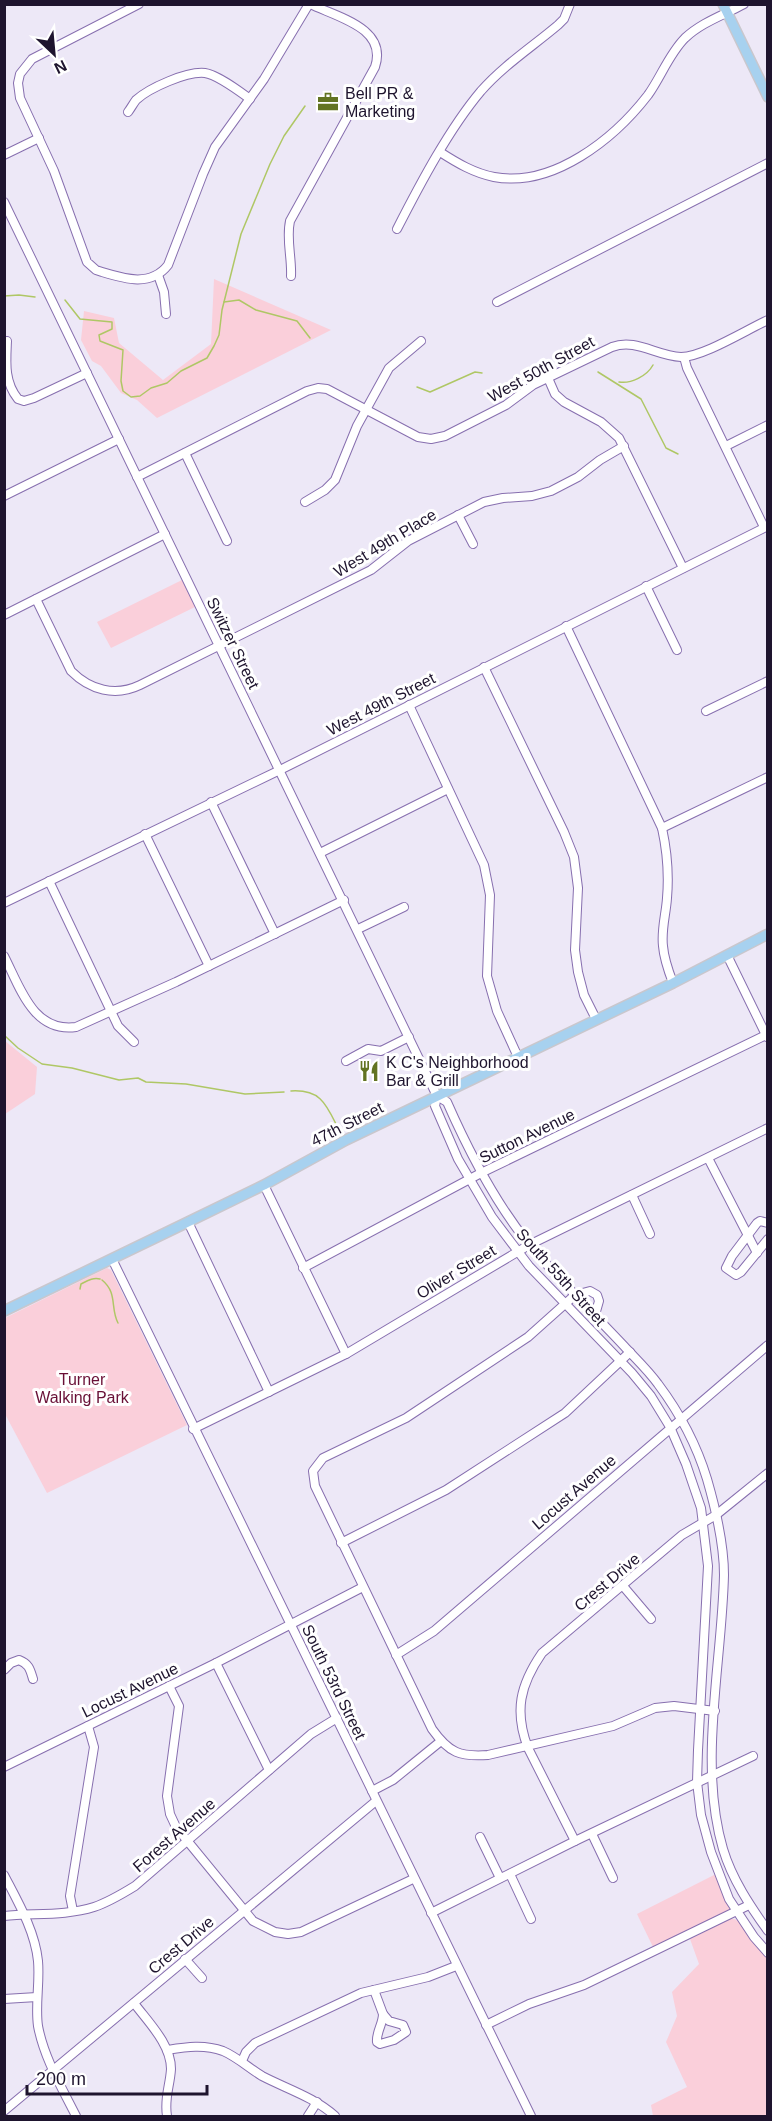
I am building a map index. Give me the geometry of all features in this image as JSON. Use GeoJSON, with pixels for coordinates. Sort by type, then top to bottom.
{"type":"FeatureCollection","features":[{"type":"Feature","properties":{"kind":"main road"},"geometry":{"type":"LineString","coordinates":[[725,9],[768,98]]}},
{"type":"Feature","properties":{"kind":"main road","name":"47th Street"},"geometry":{"type":"LineString","coordinates":[[4,1311],[264,1185],[346,1140],[768,934]]}},
{"type":"Feature","properties":{"kind":"street"},"geometry":{"type":"LineString","coordinates":[[139,4],[32,59],[20,74],[18,83],[20,98],[65,199],[87,262],[96,270],[131,279],[144,280],[158,275],[171,258],[212,154],[310,4],[366,31],[374,40],[378,49],[375,67],[290,220],[291,276]]}},
{"type":"Feature","properties":{"kind":"street"},"geometry":{"type":"LineString","coordinates":[[397,229],[454,127],[481,91],[512,61],[558,25],[564,19],[570,4]]}},
{"type":"Feature","properties":{"kind":"street"},"geometry":{"type":"LineString","coordinates":[[440,152],[474,171],[505,178],[531,177],[562,166],[589,151],[620,127],[650,92],[684,39],[725,9],[744,4]]}},
{"type":"Feature","properties":{"kind":"street"},"geometry":{"type":"LineString","coordinates":[[128,112],[141,97],[175,79],[196,73],[212,75],[250,99]]}},
{"type":"Feature","properties":{"kind":"street"},"geometry":{"type":"LineString","coordinates":[[4,155],[39,138]]}},
{"type":"Feature","properties":{"kind":"street"},"geometry":{"type":"LineString","coordinates":[[497,302],[768,163]]}},
{"type":"Feature","properties":{"kind":"street","name":"Switzer Street"},"geometry":{"type":"LineString","coordinates":[[4,202],[437,1096]]}},
{"type":"Feature","properties":{"kind":"street"},"geometry":{"type":"LineString","coordinates":[[158,275],[165,292],[166,314]]}},
{"type":"Feature","properties":{"kind":"street"},"geometry":{"type":"LineString","coordinates":[[766,526],[687,368],[684,357],[702,352],[768,320]]}},
{"type":"Feature","properties":{"kind":"street"},"geometry":{"type":"LineString","coordinates":[[7,341],[8,381],[18,399],[24,401],[34,398],[87,373]]}},
{"type":"Feature","properties":{"kind":"street"},"geometry":{"type":"LineString","coordinates":[[305,502],[322,493],[335,480],[347,447],[388,368],[416,348],[421,341]]}},
{"type":"Feature","properties":{"kind":"street","name":"West 50th Street"},"geometry":{"type":"LineString","coordinates":[[366,409],[418,437],[431,439],[445,436],[506,405],[533,386],[619,344],[634,344],[684,357]]}},
{"type":"Feature","properties":{"kind":"street"},"geometry":{"type":"LineString","coordinates":[[549,378],[555,394],[564,402],[609,427],[624,446],[683,568]]}},
{"type":"Feature","properties":{"kind":"street"},"geometry":{"type":"LineString","coordinates":[[137,477],[306,391],[318,388],[327,389],[366,409]]}},
{"type":"Feature","properties":{"kind":"street"},"geometry":{"type":"LineString","coordinates":[[726,446],[768,425]]}},
{"type":"Feature","properties":{"kind":"street"},"geometry":{"type":"LineString","coordinates":[[4,496],[119,439]]}},
{"type":"Feature","properties":{"kind":"street","name":"West 49th Place"},"geometry":{"type":"LineString","coordinates":[[36,599],[71,671],[80,680],[112,692],[131,689],[371,570],[408,541],[458,515],[491,500],[532,496],[551,491],[579,477],[600,460],[624,446]]}},
{"type":"Feature","properties":{"kind":"street"},"geometry":{"type":"LineString","coordinates":[[185,453],[227,541]]}},
{"type":"Feature","properties":{"kind":"street"},"geometry":{"type":"LineString","coordinates":[[458,515],[472,544]]}},
{"type":"Feature","properties":{"kind":"street","name":"West 49th Street"},"geometry":{"type":"LineString","coordinates":[[4,903],[280,770],[766,526]]}},
{"type":"Feature","properties":{"kind":"street"},"geometry":{"type":"LineString","coordinates":[[4,615],[165,534]]}},
{"type":"Feature","properties":{"kind":"street"},"geometry":{"type":"LineString","coordinates":[[646,586],[677,650]]}},
{"type":"Feature","properties":{"kind":"street"},"geometry":{"type":"LineString","coordinates":[[566,626],[662,828],[668,870],[663,944],[666,963],[673,982]]}},
{"type":"Feature","properties":{"kind":"street"},"geometry":{"type":"LineString","coordinates":[[484,666],[574,857],[578,888],[575,950],[584,995],[596,1019]]}},
{"type":"Feature","properties":{"kind":"street"},"geometry":{"type":"LineString","coordinates":[[706,711],[768,681]]}},
{"type":"Feature","properties":{"kind":"street"},"geometry":{"type":"LineString","coordinates":[[409,705],[484,865],[490,895],[488,976],[497,1011],[518,1057]]}},
{"type":"Feature","properties":{"kind":"street"},"geometry":{"type":"LineString","coordinates":[[662,828],[768,777]]}},
{"type":"Feature","properties":{"kind":"street"},"geometry":{"type":"LineString","coordinates":[[320,853],[448,789]]}},
{"type":"Feature","properties":{"kind":"street"},"geometry":{"type":"LineString","coordinates":[[211,802],[274,934]]}},
{"type":"Feature","properties":{"kind":"street"},"geometry":{"type":"LineString","coordinates":[[145,834],[209,966]]}},
{"type":"Feature","properties":{"kind":"street"},"geometry":{"type":"LineString","coordinates":[[49,881],[118,1026],[134,1042]]}},
{"type":"Feature","properties":{"kind":"street"},"geometry":{"type":"LineString","coordinates":[[4,956],[27,1004],[37,1016],[50,1024],[76,1027],[209,966],[344,900]]}},
{"type":"Feature","properties":{"kind":"street"},"geometry":{"type":"LineString","coordinates":[[358,929],[404,907]]}},
{"type":"Feature","properties":{"kind":"street"},"geometry":{"type":"LineString","coordinates":[[727,955],[767,1037]]}},
{"type":"Feature","properties":{"kind":"street"},"geometry":{"type":"LineString","coordinates":[[346,1061],[368,1049],[381,1051],[409,1036]]}},
{"type":"Feature","properties":{"kind":"street","name":"Sutton Avenue"},"geometry":{"type":"LineString","coordinates":[[303,1268],[481,1173],[767,1037]]}},
{"type":"Feature","properties":{"kind":"street","name":"South 55th Street"},"geometry":{"type":"LineString","coordinates":[[768,1931],[749,1905],[735,1878],[723,1850],[715,1814],[711,1775],[724,1574],[716,1515],[706,1477],[688,1432],[658,1383],[529,1245],[481,1173],[447,1102],[437,1096],[435,1106],[469,1180],[517,1251],[651,1396],[679,1444],[696,1491],[704,1522],[708,1566],[697,1782],[701,1815],[722,1884],[737,1911],[768,1953]]}},
{"type":"Feature","properties":{"kind":"street","name":"Oliver Street"},"geometry":{"type":"LineString","coordinates":[[193,1429],[346,1354],[517,1251],[768,1128]]}},
{"type":"Feature","properties":{"kind":"street"},"geometry":{"type":"LineString","coordinates":[[708,1158],[757,1253]]}},
{"type":"Feature","properties":{"kind":"street"},"geometry":{"type":"LineString","coordinates":[[264,1185],[346,1354]]}},
{"type":"Feature","properties":{"kind":"street"},"geometry":{"type":"LineString","coordinates":[[632,1195],[650,1234]]}},
{"type":"Feature","properties":{"kind":"street"},"geometry":{"type":"LineString","coordinates":[[768,1222],[760,1221],[728,1262],[726,1268],[736,1275],[741,1272],[768,1239]]}},
{"type":"Feature","properties":{"kind":"street"},"geometry":{"type":"LineString","coordinates":[[188,1222],[269,1392]]}},
{"type":"Feature","properties":{"kind":"street","name":"South 53rd Street"},"geometry":{"type":"LineString","coordinates":[[112,1260],[531,2116]]}},
{"type":"Feature","properties":{"kind":"street"},"geometry":{"type":"LineString","coordinates":[[595,1315],[599,1300],[597,1295],[590,1291],[575,1295],[528,1337],[406,1418],[323,1458],[314,1471],[315,1486],[432,1729],[441,1741],[455,1752],[468,1756],[488,1755],[613,1726],[656,1708],[700,1708],[715,1711]]}},
{"type":"Feature","properties":{"kind":"street","name":"Locust Avenue"},"geometry":{"type":"LineString","coordinates":[[396,1655],[434,1631],[768,1345]]}},
{"type":"Feature","properties":{"kind":"street"},"geometry":{"type":"LineString","coordinates":[[341,1543],[446,1490],[535,1432],[571,1408],[630,1352]]}},
{"type":"Feature","properties":{"kind":"street","name":"Crest Drive"},"geometry":{"type":"LineString","coordinates":[[574,1842],[527,1746],[521,1725],[520,1710],[526,1680],[543,1653],[682,1535],[716,1515],[768,1473]]}},
{"type":"Feature","properties":{"kind":"street"},"geometry":{"type":"LineString","coordinates":[[623,1586],[651,1619]]}},
{"type":"Feature","properties":{"kind":"street","name":"Locust Avenue"},"geometry":{"type":"LineString","coordinates":[[4,1767],[216,1663],[363,1587]]}},
{"type":"Feature","properties":{"kind":"street"},"geometry":{"type":"LineString","coordinates":[[4,1670],[11,1663],[19,1660],[30,1668],[33,1679]]}},
{"type":"Feature","properties":{"kind":"street"},"geometry":{"type":"LineString","coordinates":[[216,1663],[269,1770]]}},
{"type":"Feature","properties":{"kind":"street"},"geometry":{"type":"LineString","coordinates":[[169,1686],[178,1706],[167,1796],[173,1820],[187,1841],[253,1921],[275,1932],[288,1934],[301,1932],[413,1879]]}},
{"type":"Feature","properties":{"kind":"street","name":"Forest Avenue"},"geometry":{"type":"LineString","coordinates":[[4,1916],[93,1908],[114,1899],[135,1886],[311,1734],[336,1718]]}},
{"type":"Feature","properties":{"kind":"street"},"geometry":{"type":"LineString","coordinates":[[73,1911],[70,1896],[94,1747],[88,1726]]}},
{"type":"Feature","properties":{"kind":"street"},"geometry":{"type":"LineString","coordinates":[[372,1791],[393,1780],[441,1741]]}},
{"type":"Feature","properties":{"kind":"street"},"geometry":{"type":"LineString","coordinates":[[431,1914],[500,1878],[753,1756]]}},
{"type":"Feature","properties":{"kind":"street","name":"Crest Drive"},"geometry":{"type":"LineString","coordinates":[[4,2111],[376,1801]]}},
{"type":"Feature","properties":{"kind":"street"},"geometry":{"type":"LineString","coordinates":[[592,1834],[613,1878]]}},
{"type":"Feature","properties":{"kind":"street"},"geometry":{"type":"LineString","coordinates":[[480,1837],[500,1878]]}},
{"type":"Feature","properties":{"kind":"street"},"geometry":{"type":"LineString","coordinates":[[510,1874],[531,1919]]}},
{"type":"Feature","properties":{"kind":"street"},"geometry":{"type":"LineString","coordinates":[[4,1875],[24,1914],[36,1949],[39,1978],[38,2026],[54,2070],[76,2116]]}},
{"type":"Feature","properties":{"kind":"street"},"geometry":{"type":"LineString","coordinates":[[486,2025],[529,2004],[584,1985],[749,1905]]}},
{"type":"Feature","properties":{"kind":"street"},"geometry":{"type":"LineString","coordinates":[[185,1959],[202,1978]]}},
{"type":"Feature","properties":{"kind":"street"},"geometry":{"type":"LineString","coordinates":[[242,2061],[246,2052],[255,2043],[361,1994],[428,1977],[456,1966]]}},
{"type":"Feature","properties":{"kind":"street"},"geometry":{"type":"LineString","coordinates":[[374,1990],[383,2014],[389,2021],[402,2025],[406,2032],[394,2040],[380,2044],[376,2036],[383,2024],[383,2014]]}},
{"type":"Feature","properties":{"kind":"street"},"geometry":{"type":"LineString","coordinates":[[4,2000],[38,1997]]}},
{"type":"Feature","properties":{"kind":"street"},"geometry":{"type":"LineString","coordinates":[[134,2003],[167,2050],[171,2069],[166,2095],[167,2116]]}},
{"type":"Feature","properties":{"kind":"street"},"geometry":{"type":"LineString","coordinates":[[167,2050],[188,2046],[223,2051],[242,2061],[262,2076],[317,2103],[335,2116]]}},
{"type":"Feature","properties":{"kind":"street"},"geometry":{"type":"LineString","coordinates":[[308,2116],[317,2103]]}},
{"type":"Feature","properties":{"kind":"green space"},"geometry":{"type":"Polygon","coordinates":[[[214,279],[331,330],[157,418],[137,400],[121,393],[101,366],[92,361],[81,340],[84,311],[114,318],[119,343],[163,380],[211,344],[214,279]]]}},
{"type":"Feature","properties":{"kind":"green space"},"geometry":{"type":"Polygon","coordinates":[[[182,580],[195,607],[111,648],[97,622],[182,580]]]}},
{"type":"Feature","properties":{"kind":"green space"},"geometry":{"type":"Polygon","coordinates":[[[5,1041],[37,1067],[35,1094],[5,1114],[5,1041]]]}},
{"type":"Feature","properties":{"kind":"green space","name":"Turner Walking Park"},"geometry":{"type":"Polygon","coordinates":[[[107,1268],[111,1270],[187,1425],[47,1493],[5,1414],[5,1318],[107,1268]]]}},
{"type":"Feature","properties":{"kind":"green space"},"geometry":{"type":"Polygon","coordinates":[[[716,1874],[731,1907],[730,1910],[653,1947],[637,1914],[716,1874]]]}},
{"type":"Feature","properties":{"kind":"green space"},"geometry":{"type":"Polygon","coordinates":[[[730,1919],[735,1919],[740,1923],[767,1959],[767,2116],[653,2116],[651,2105],[687,2087],[666,2042],[677,2016],[672,1992],[699,1964],[690,1939],[730,1919]]]}},
{"type":"Feature","properties":{"kind":"waterway"},"geometry":{"type":"LineString","coordinates":[[65,300],[80,319],[112,322],[112,329],[99,335],[100,341],[123,350],[121,381],[123,391],[131,397],[140,396],[151,388],[167,383],[181,371],[207,358],[219,335],[222,310],[241,234],[270,164],[284,136],[305,106]]}},
{"type":"Feature","properties":{"kind":"waterway"},"geometry":{"type":"LineString","coordinates":[[4,296],[35,297]]}},
{"type":"Feature","properties":{"kind":"waterway"},"geometry":{"type":"LineString","coordinates":[[224,302],[239,300],[256,310],[297,321],[310,338]]}},
{"type":"Feature","properties":{"kind":"waterway"},"geometry":{"type":"LineString","coordinates":[[619,382],[629,382],[638,378],[647,373],[653,365]]}},
{"type":"Feature","properties":{"kind":"waterway"},"geometry":{"type":"LineString","coordinates":[[417,387],[430,392],[475,372],[482,373]]}},
{"type":"Feature","properties":{"kind":"waterway"},"geometry":{"type":"LineString","coordinates":[[598,372],[641,399],[666,448],[678,454]]}},
{"type":"Feature","properties":{"kind":"waterway"},"geometry":{"type":"LineString","coordinates":[[4,1035],[18,1048],[42,1064],[72,1068],[119,1080],[138,1078],[146,1082],[186,1084],[245,1094],[284,1092]]}},
{"type":"Feature","properties":{"kind":"waterway"},"geometry":{"type":"LineString","coordinates":[[291,1091],[310,1093],[323,1101],[340,1132]]}},
{"type":"Feature","properties":{"kind":"waterway"},"geometry":{"type":"LineString","coordinates":[[80,1289],[81,1284],[92,1279],[100,1279]]}},
{"type":"Feature","properties":{"kind":"waterway"},"geometry":{"type":"LineString","coordinates":[[102,1280],[112,1295],[118,1323]]}},
{"type":"Feature","properties":{"kind":"place","name":"Bell PR & Marketing"},"geometry":{"type":"Point","coordinates":[328,102]}},
{"type":"Feature","properties":{"kind":"place","name":"K C's Neighborhood Bar & Grill"},"geometry":{"type":"Point","coordinates":[369,1071]}}]}
